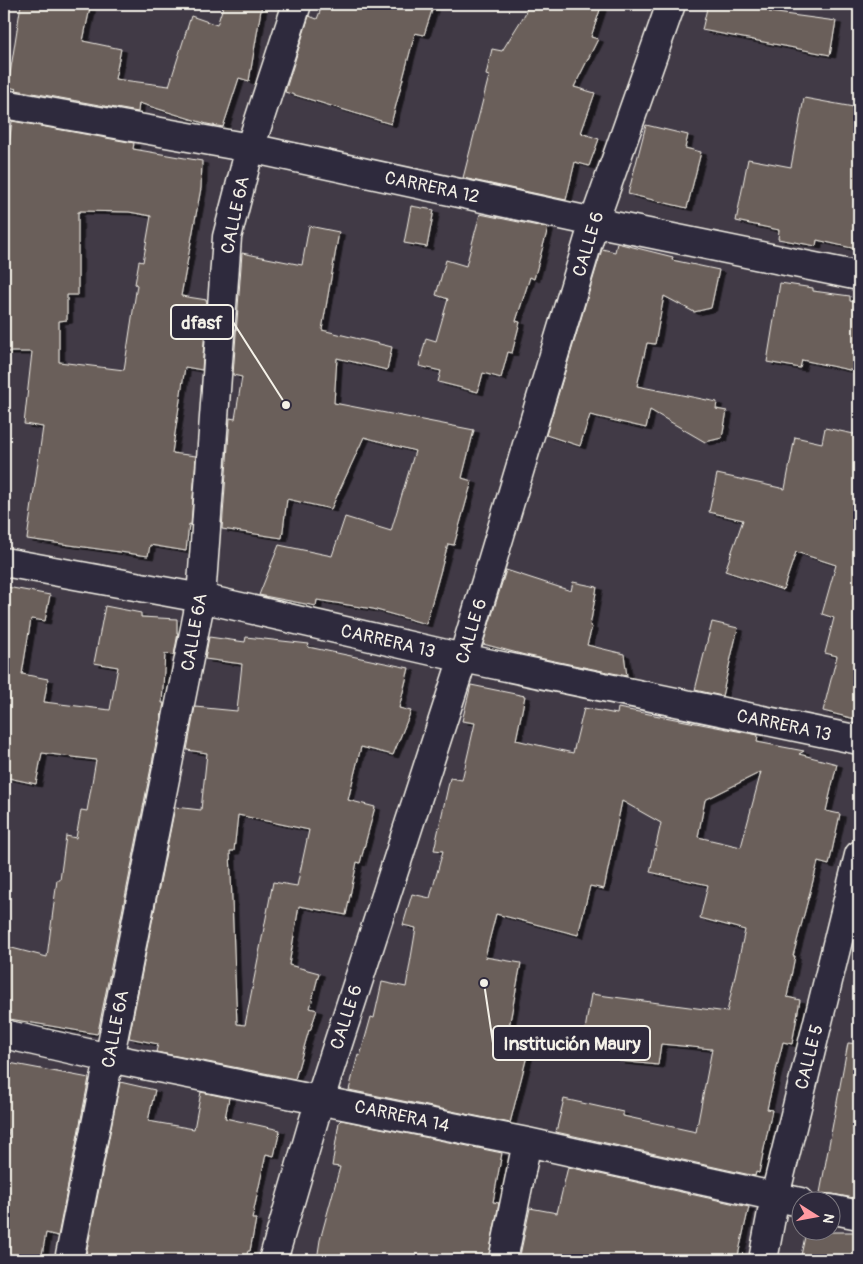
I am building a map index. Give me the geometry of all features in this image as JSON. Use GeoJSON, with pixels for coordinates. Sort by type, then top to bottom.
{"type":"FeatureCollection","features":[{"type":"Feature","properties":{"kind":"street","name":"CALLE 6A"},"geometry":{"type":"LineString","coordinates":[[69,1260],[202,598],[227,237],[250,148],[297,4]]}},
{"type":"Feature","properties":{"kind":"street","name":"CALLE 6"},"geometry":{"type":"LineString","coordinates":[[273,1260],[320,1100],[463,658],[594,222],[671,4]]}},
{"type":"Feature","properties":{"kind":"street","name":"CARRERA 12"},"geometry":{"type":"LineString","coordinates":[[4,104],[250,148],[594,222],[859,276]]}},
{"type":"Feature","properties":{"kind":"street","name":"CARRERA 13"},"geometry":{"type":"LineString","coordinates":[[4,562],[202,598],[463,658],[859,740]]}},
{"type":"Feature","properties":{"kind":"street","name":"CALLE 5"},"geometry":{"type":"LineString","coordinates":[[762,1260],[788,1199],[859,855]]}},
{"type":"Feature","properties":{"kind":"street","name":"CARRERA 14"},"geometry":{"type":"LineString","coordinates":[[4,1034],[109,1058],[527,1142],[788,1199]]}},
{"type":"Feature","properties":{"kind":"street"},"geometry":{"type":"LineString","coordinates":[[502,1260],[527,1142]]}},
{"type":"Feature","properties":{"kind":"street"},"geometry":{"type":"LineString","coordinates":[[840,1210],[859,1215]]}},
{"type":"Feature","properties":{"kind":"building"},"geometry":{"type":"Polygon","coordinates":[[[21,4],[71,4],[90,8],[83,41],[121,49],[115,79],[169,86],[191,16],[217,25],[224,4],[262,4],[249,81],[239,78],[223,127],[207,124],[139,103],[138,112],[8,87],[21,4]]]}},
{"type":"Feature","properties":{"kind":"building"},"geometry":{"type":"Polygon","coordinates":[[[323,4],[434,4],[424,35],[415,33],[391,124],[285,92],[309,16],[317,19],[323,4]]]}},
{"type":"Feature","properties":{"kind":"building"},"geometry":{"type":"Polygon","coordinates":[[[528,4],[602,4],[591,37],[598,39],[574,87],[595,93],[581,133],[599,139],[589,166],[575,162],[566,200],[463,178],[489,76],[486,75],[492,49],[502,51],[525,14],[528,4]]]}},
{"type":"Feature","properties":{"kind":"building"},"geometry":{"type":"Polygon","coordinates":[[[708,4],[771,4],[769,12],[836,21],[830,55],[702,30],[708,4]]]}},
{"type":"Feature","properties":{"kind":"building"},"geometry":{"type":"Polygon","coordinates":[[[804,98],[859,108],[859,235],[856,249],[817,240],[816,246],[778,239],[779,230],[736,221],[748,159],[791,167],[804,98]]]}},
{"type":"Feature","properties":{"kind":"building"},"geometry":{"type":"Polygon","coordinates":[[[12,121],[134,143],[133,149],[202,161],[201,188],[181,296],[207,300],[202,370],[185,367],[172,453],[196,456],[191,525],[189,524],[186,551],[150,545],[148,556],[27,539],[43,427],[24,424],[32,352],[4,352],[5,174],[12,121]],[[78,212],[78,295],[67,295],[67,320],[59,321],[59,362],[124,370],[139,261],[143,262],[151,216],[129,212],[78,212]]]}},
{"type":"Feature","properties":{"kind":"building"},"geometry":{"type":"Polygon","coordinates":[[[646,125],[688,135],[685,148],[701,152],[687,208],[628,194],[646,125]]]}},
{"type":"Feature","properties":{"kind":"building"},"geometry":{"type":"Polygon","coordinates":[[[411,206],[434,210],[427,247],[404,243],[411,206]]]}},
{"type":"Feature","properties":{"kind":"building"},"geometry":{"type":"Polygon","coordinates":[[[480,214],[548,228],[534,279],[530,277],[516,321],[520,322],[512,353],[508,352],[501,378],[483,373],[478,392],[438,382],[441,371],[419,366],[426,338],[436,341],[448,299],[436,295],[446,260],[466,266],[480,214]]]}},
{"type":"Feature","properties":{"kind":"building"},"geometry":{"type":"Polygon","coordinates":[[[309,226],[339,232],[322,330],[392,347],[387,370],[337,358],[334,403],[474,430],[462,478],[472,481],[454,545],[448,544],[426,624],[373,609],[317,600],[316,606],[259,595],[279,545],[332,556],[345,517],[391,531],[415,451],[364,437],[331,509],[287,499],[282,538],[222,529],[230,418],[235,419],[242,377],[233,375],[242,253],[302,265],[309,226]]]}},
{"type":"Feature","properties":{"kind":"building"},"geometry":{"type":"Polygon","coordinates":[[[617,243],[673,257],[672,260],[719,270],[711,308],[694,312],[664,296],[655,344],[647,343],[637,386],[717,402],[716,409],[727,411],[722,438],[705,442],[650,410],[646,428],[590,415],[580,446],[546,435],[602,249],[615,252],[617,243]]]}},
{"type":"Feature","properties":{"kind":"building"},"geometry":{"type":"Polygon","coordinates":[[[780,283],[813,288],[813,291],[850,296],[850,301],[859,303],[859,372],[802,360],[800,368],[767,362],[780,283]]]}},
{"type":"Feature","properties":{"kind":"building"},"geometry":{"type":"Polygon","coordinates":[[[825,428],[859,435],[859,720],[823,711],[837,656],[825,653],[834,618],[822,614],[836,565],[796,552],[783,590],[725,571],[743,520],[709,512],[717,474],[785,489],[795,437],[822,443],[825,428]]]}},
{"type":"Feature","properties":{"kind":"building"},"geometry":{"type":"Polygon","coordinates":[[[506,570],[571,591],[573,582],[597,587],[590,626],[592,627],[587,645],[624,654],[627,676],[525,655],[483,644],[506,570]]]}},
{"type":"Feature","properties":{"kind":"building"},"geometry":{"type":"Polygon","coordinates":[[[7,587],[50,595],[45,621],[31,619],[22,674],[48,679],[44,702],[110,710],[118,667],[94,663],[105,606],[141,613],[141,617],[177,619],[178,633],[174,655],[165,654],[162,703],[164,703],[97,1034],[4,1018],[4,946],[47,957],[57,880],[60,880],[66,836],[76,838],[81,810],[87,811],[96,760],[42,753],[36,784],[4,777],[4,608],[7,587]]]}},
{"type":"Feature","properties":{"kind":"building"},"geometry":{"type":"Polygon","coordinates":[[[712,622],[738,628],[722,696],[695,690],[712,622]]]}},
{"type":"Feature","properties":{"kind":"building"},"geometry":{"type":"Polygon","coordinates":[[[209,637],[245,642],[246,637],[309,644],[308,647],[409,668],[399,708],[411,711],[393,755],[361,747],[348,800],[375,807],[360,863],[357,862],[346,915],[299,906],[289,965],[319,973],[310,1008],[317,1010],[309,1030],[295,1079],[156,1052],[158,1044],[129,1038],[175,807],[201,810],[207,753],[187,750],[195,707],[237,711],[242,664],[205,659],[209,637]],[[238,815],[234,851],[230,851],[237,1024],[245,1025],[273,882],[297,886],[309,830],[238,815]]]}},
{"type":"Feature","properties":{"kind":"building"},"geometry":{"type":"Polygon","coordinates":[[[471,685],[525,696],[516,740],[573,753],[584,708],[617,714],[618,708],[758,735],[757,742],[804,751],[799,754],[837,764],[826,811],[840,814],[829,865],[818,862],[793,956],[795,956],[787,997],[800,1000],[792,1044],[783,1042],[767,1109],[772,1110],[759,1173],[756,1172],[755,1176],[556,1132],[564,1099],[623,1112],[623,1116],[696,1132],[712,1049],[661,1044],[658,1065],[619,1061],[623,1035],[585,1030],[591,994],[727,1012],[745,930],[700,918],[708,885],[650,872],[661,823],[622,801],[604,889],[590,886],[578,935],[496,914],[485,957],[521,963],[506,1043],[529,1048],[510,1123],[349,1090],[371,1017],[374,1018],[382,982],[406,987],[416,928],[403,925],[412,894],[430,898],[443,851],[434,850],[450,778],[462,780],[475,723],[462,721],[471,685]],[[761,772],[705,800],[698,837],[741,847],[761,772]]]}},
{"type":"Feature","properties":{"kind":"building"},"geometry":{"type":"Polygon","coordinates":[[[848,1043],[859,1044],[859,1199],[840,1195],[840,1192],[820,1192],[848,1043]]]}},
{"type":"Feature","properties":{"kind":"building"},"geometry":{"type":"Polygon","coordinates":[[[4,1062],[89,1078],[58,1236],[46,1233],[41,1260],[4,1260],[4,1156],[9,1130],[4,1129],[4,1062]]]}},
{"type":"Feature","properties":{"kind":"building"},"geometry":{"type":"Polygon","coordinates":[[[120,1082],[155,1090],[148,1121],[194,1129],[201,1092],[229,1098],[225,1118],[280,1130],[274,1156],[266,1154],[252,1219],[256,1219],[250,1251],[248,1251],[245,1260],[85,1260],[120,1082]]]}},
{"type":"Feature","properties":{"kind":"building"},"geometry":{"type":"Polygon","coordinates":[[[341,1120],[502,1153],[493,1202],[499,1203],[488,1260],[317,1260],[320,1240],[340,1167],[332,1166],[339,1122],[341,1120]]]}},
{"type":"Feature","properties":{"kind":"building"},"geometry":{"type":"Polygon","coordinates":[[[568,1167],[749,1207],[737,1260],[519,1260],[530,1208],[557,1213],[568,1167]]]}},
{"type":"Feature","properties":{"kind":"building"},"geometry":{"type":"Polygon","coordinates":[[[840,1232],[859,1232],[859,1260],[800,1260],[804,1242],[840,1242],[840,1232]]]}},
{"type":"Feature","properties":{"kind":"place","name":"dfasf"},"geometry":{"type":"Point","coordinates":[286,405]}},
{"type":"Feature","properties":{"kind":"place","name":"Institución Maury"},"geometry":{"type":"Point","coordinates":[484,983]}}]}
